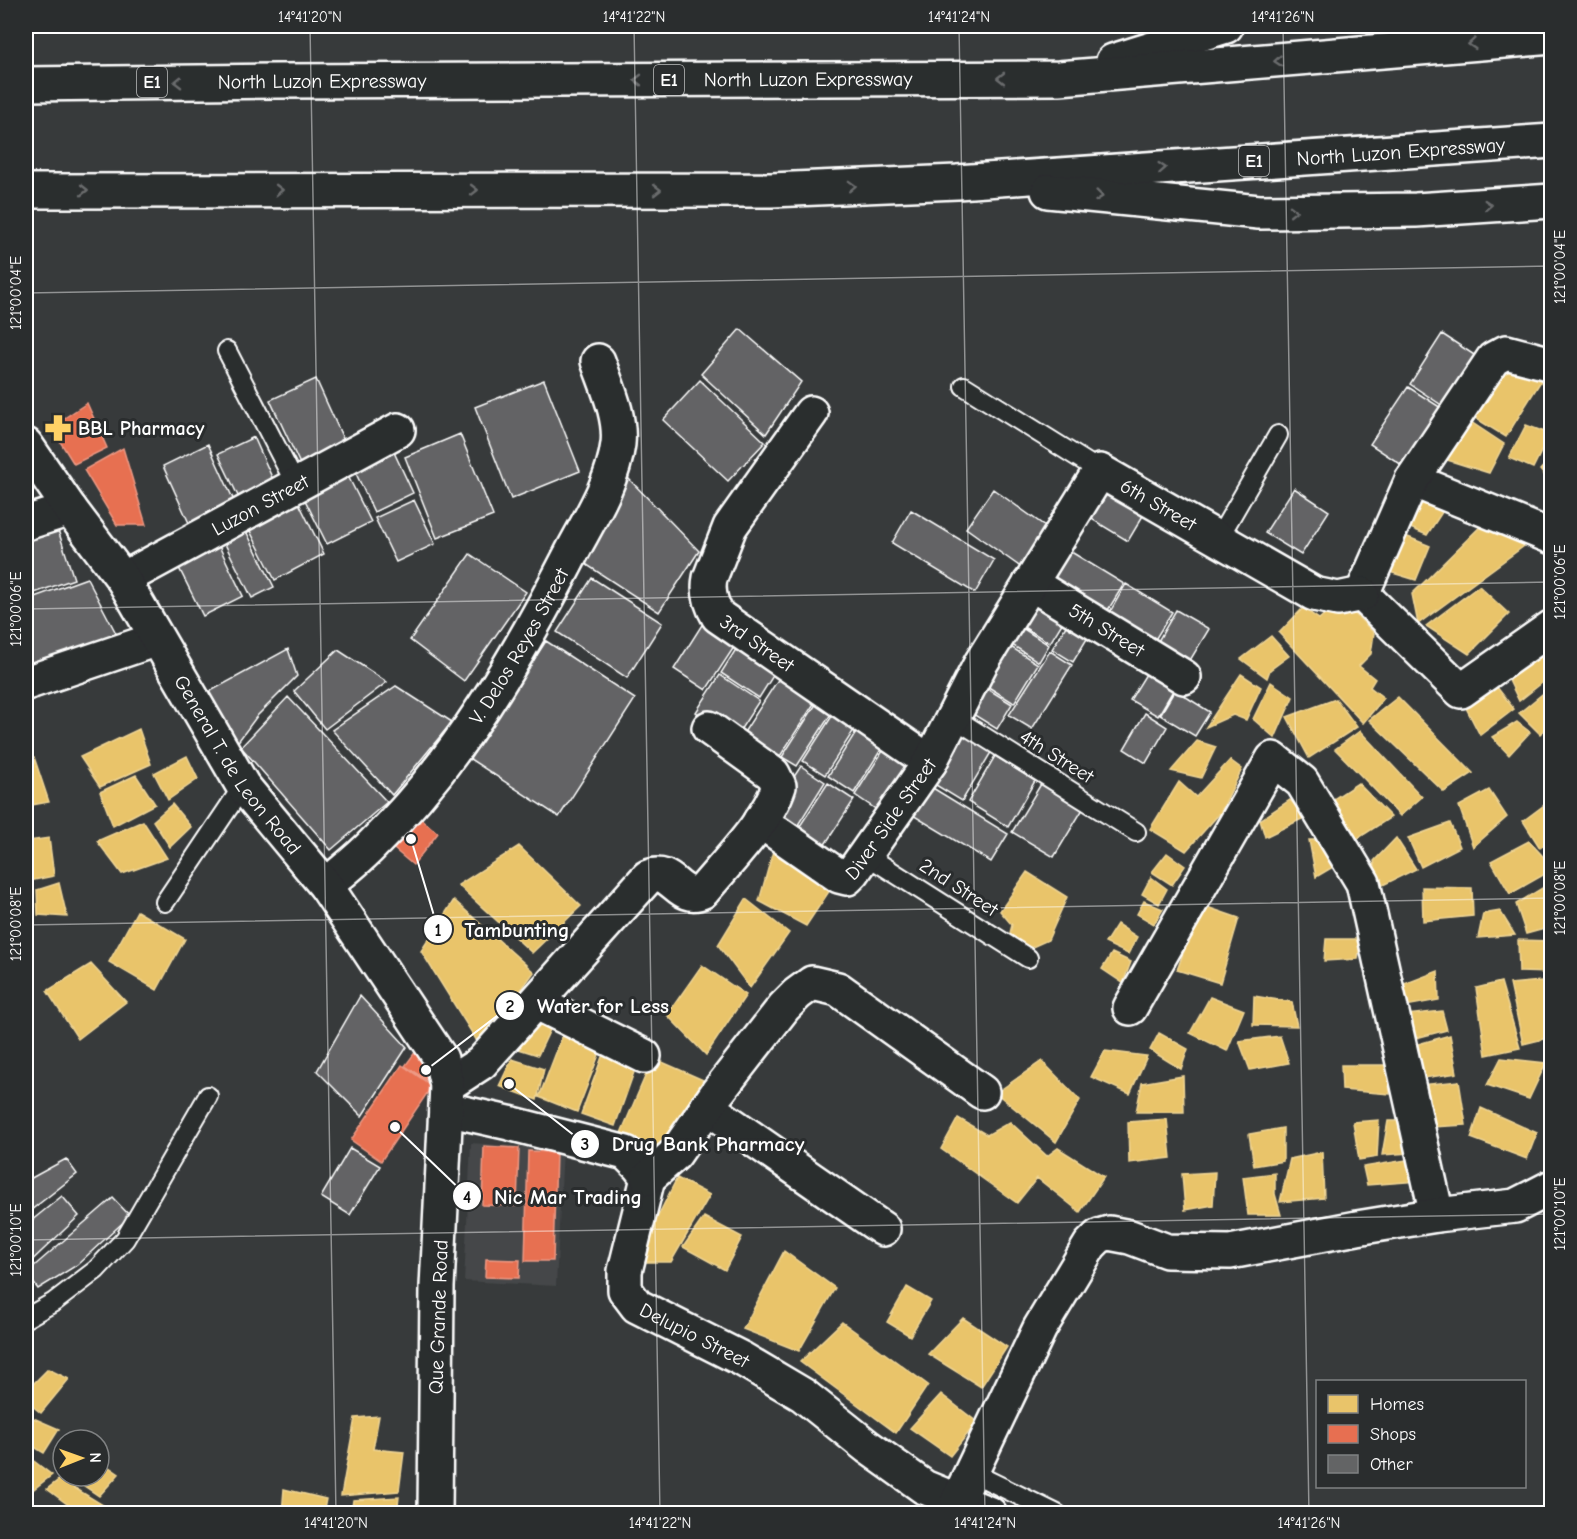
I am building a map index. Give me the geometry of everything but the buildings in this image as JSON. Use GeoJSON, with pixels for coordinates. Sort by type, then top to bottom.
{"type":"FeatureCollection","features":[{"type":"Feature","properties":{"kind":"main road"},"geometry":{"type":"LineString","coordinates":[[1059,78],[1226,26]]}},
{"type":"Feature","properties":{"kind":"main road","name":"North Luzon Expressway"},"geometry":{"type":"LineString","coordinates":[[26,84],[1059,78],[1551,37]]}},
{"type":"Feature","properties":{"kind":"main road","name":"North Luzon Expressway"},"geometry":{"type":"LineString","coordinates":[[26,191],[759,190],[957,182],[1551,141]]}},
{"type":"Feature","properties":{"kind":"main road"},"geometry":{"type":"LineString","coordinates":[[957,182],[1258,212],[1416,210],[1551,201]]}},
{"type":"Feature","properties":{"kind":"main road"},"geometry":{"type":"LineString","coordinates":[[1551,363],[1506,352],[1493,359],[1412,480],[1362,594],[1461,691],[1551,627]]}},
{"type":"Feature","properties":{"kind":"main road","name":"V. Delos Reyes Street"},"geometry":{"type":"LineString","coordinates":[[326,886],[373,844],[440,768],[493,694],[544,606],[604,490],[615,463],[618,441],[616,417],[598,361]]}},
{"type":"Feature","properties":{"kind":"main road","name":"3rd Street"},"geometry":{"type":"LineString","coordinates":[[811,413],[730,527],[708,587],[713,608],[718,616],[930,762]]}},
{"type":"Feature","properties":{"kind":"main road","name":"Luzon Street"},"geometry":{"type":"LineString","coordinates":[[123,579],[398,430]]}},
{"type":"Feature","properties":{"kind":"main road","name":"General T. de Leon Road"},"geometry":{"type":"LineString","coordinates":[[26,445],[70,509],[123,579],[243,786],[326,886],[430,1040],[441,1059],[446,1097]]}},
{"type":"Feature","properties":{"kind":"main road","name":"6th Street"},"geometry":{"type":"LineString","coordinates":[[1100,471],[1314,594],[1338,599],[1362,594]]}},
{"type":"Feature","properties":{"kind":"main road","name":"Diver Side Street"},"geometry":{"type":"LineString","coordinates":[[760,821],[839,876],[847,878],[853,873],[930,762],[981,663],[1100,471]]}},
{"type":"Feature","properties":{"kind":"main road"},"geometry":{"type":"LineString","coordinates":[[1412,480],[1551,537]]}},
{"type":"Feature","properties":{"kind":"main road"},"geometry":{"type":"LineString","coordinates":[[26,523],[70,509]]}},
{"type":"Feature","properties":{"kind":"main road","name":"5th Street"},"geometry":{"type":"LineString","coordinates":[[1030,583],[1184,677]]}},
{"type":"Feature","properties":{"kind":"main road"},"geometry":{"type":"LineString","coordinates":[[26,683],[157,639]]}},
{"type":"Feature","properties":{"kind":"main road"},"geometry":{"type":"LineString","coordinates":[[709,728],[773,774],[779,786],[775,799],[760,821],[704,891],[696,895],[688,894],[664,876],[656,874],[648,877],[537,1003],[446,1097],[509,1123],[626,1153],[648,1178],[675,1154],[707,1107],[784,1007],[812,983],[838,989],[982,1092]]}},
{"type":"Feature","properties":{"kind":"main road"},"geometry":{"type":"LineString","coordinates":[[1130,1008],[1273,759],[1302,782],[1363,883],[1437,1215]]}},
{"type":"Feature","properties":{"kind":"main road"},"geometry":{"type":"LineString","coordinates":[[537,1003],[644,1056]]}},
{"type":"Feature","properties":{"kind":"main road","name":"Que Grande Road"},"geometry":{"type":"LineString","coordinates":[[435,1514],[437,1287],[446,1097]]}},
{"type":"Feature","properties":{"kind":"main road"},"geometry":{"type":"LineString","coordinates":[[707,1107],[883,1229]]}},
{"type":"Feature","properties":{"kind":"main road","name":"Delupio Street"},"geometry":{"type":"LineString","coordinates":[[648,1178],[625,1271],[625,1290],[637,1306],[742,1359],[803,1395],[868,1447],[924,1487],[965,1486],[990,1514]]}},
{"type":"Feature","properties":{"kind":"main road"},"geometry":{"type":"LineString","coordinates":[[965,1486],[1040,1328],[1090,1245],[1100,1236],[1109,1233],[1130,1237],[1167,1251],[1230,1252],[1437,1215],[1515,1206],[1551,1187]]}},
{"type":"Feature","properties":{"kind":"lane"},"geometry":{"type":"LineString","coordinates":[[228,351],[296,485]]}},
{"type":"Feature","properties":{"kind":"lane","name":"6th Street"},"geometry":{"type":"LineString","coordinates":[[964,386],[1100,471]]}},
{"type":"Feature","properties":{"kind":"lane"},"geometry":{"type":"LineString","coordinates":[[1218,539],[1278,435]]}},
{"type":"Feature","properties":{"kind":"lane","name":"4th Street"},"geometry":{"type":"LineString","coordinates":[[954,718],[1136,832]]}},
{"type":"Feature","properties":{"kind":"lane"},"geometry":{"type":"LineString","coordinates":[[165,902],[243,786]]}},
{"type":"Feature","properties":{"kind":"lane","name":"2nd Street"},"geometry":{"type":"LineString","coordinates":[[866,855],[1028,958]]}},
{"type":"Feature","properties":{"kind":"lane"},"geometry":{"type":"LineString","coordinates":[[26,1318],[54,1302],[96,1270],[125,1239],[208,1096]]}},
{"type":"Feature","properties":{"kind":"lane"},"geometry":{"type":"LineString","coordinates":[[965,1486],[1057,1514]]}},
{"type":"Feature","properties":{"kind":"shaded area"},"geometry":{"type":"Polygon","coordinates":[[[471,1143],[563,1149],[556,1286],[464,1281],[471,1143]]]}},
{"type":"Feature","properties":{"kind":"place","name":"BBL Pharmacy"},"geometry":{"type":"Point","coordinates":[58,428]}},
{"type":"Feature","properties":{"kind":"place","name":"Tambunting"},"geometry":{"type":"Point","coordinates":[411,839]}},
{"type":"Feature","properties":{"kind":"place","name":"Water for Less"},"geometry":{"type":"Point","coordinates":[426,1070]}},
{"type":"Feature","properties":{"kind":"place","name":"Drug Bank Pharmacy"},"geometry":{"type":"Point","coordinates":[509,1084]}},
{"type":"Feature","properties":{"kind":"place","name":"Nic Mar Trading"},"geometry":{"type":"Point","coordinates":[395,1127]}}]}
